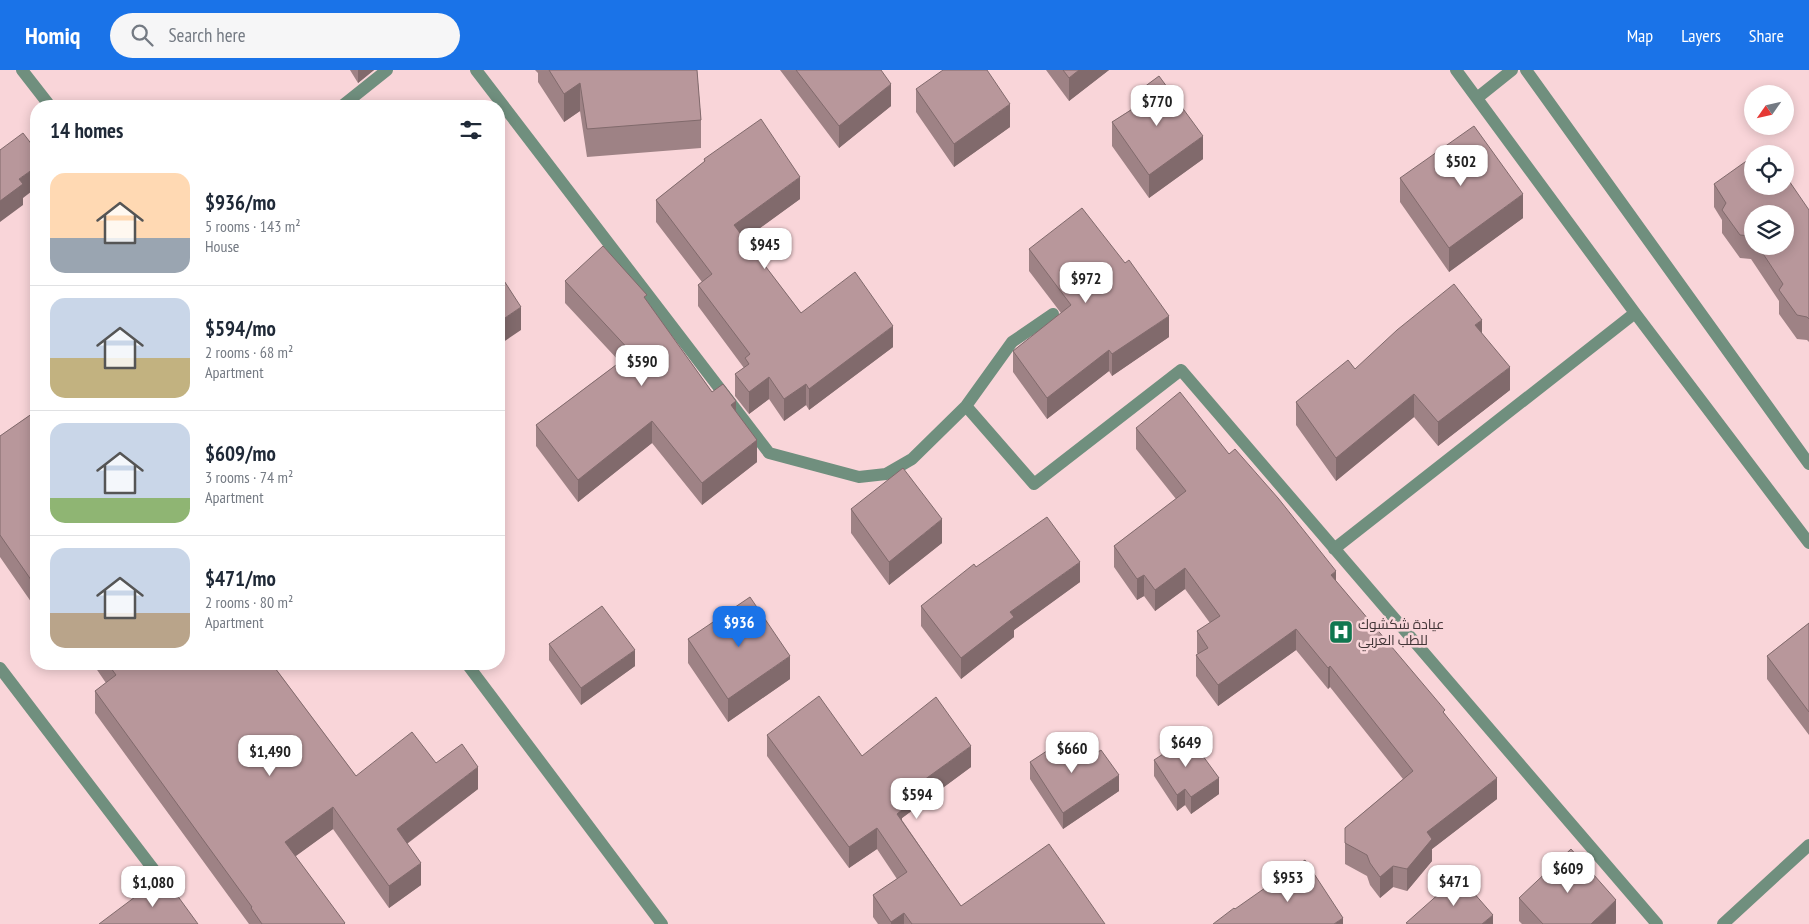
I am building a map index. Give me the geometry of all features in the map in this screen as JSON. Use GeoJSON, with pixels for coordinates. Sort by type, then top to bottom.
{"type":"FeatureCollection","features":[{"type":"Feature","properties":{"kind":"street"},"geometry":{"type":"LineString","coordinates":[[22,70],[45,100]]}},
{"type":"Feature","properties":{"kind":"street"},"geometry":{"type":"LineString","coordinates":[[350,100],[387,70]]}},
{"type":"Feature","properties":{"kind":"street"},"geometry":{"type":"LineString","coordinates":[[476,70],[499,100]]}},
{"type":"Feature","properties":{"kind":"street"},"geometry":{"type":"LineString","coordinates":[[1456,70],[1809,543]]}},
{"type":"Feature","properties":{"kind":"street"},"geometry":{"type":"LineString","coordinates":[[1476,98],[1512,70]]}},
{"type":"Feature","properties":{"kind":"street"},"geometry":{"type":"LineString","coordinates":[[1526,70],[1809,464]]}},
{"type":"Feature","properties":{"kind":"street"},"geometry":{"type":"LineString","coordinates":[[505,108],[769,453],[859,477],[886,474],[912,459],[966,406],[1012,342],[1053,314]]}},
{"type":"Feature","properties":{"kind":"street"},"geometry":{"type":"LineString","coordinates":[[1334,549],[1635,312]]}},
{"type":"Feature","properties":{"kind":"street"},"geometry":{"type":"LineString","coordinates":[[966,406],[1034,484],[1181,370],[1657,924]]}},
{"type":"Feature","properties":{"kind":"street"},"geometry":{"type":"LineString","coordinates":[[0,668],[177,901]]}},
{"type":"Feature","properties":{"kind":"street"},"geometry":{"type":"LineString","coordinates":[[472,670],[662,924]]}},
{"type":"Feature","properties":{"kind":"street"},"geometry":{"type":"LineString","coordinates":[[1723,924],[1809,845]]}},
{"type":"Feature","properties":{"kind":"building"},"geometry":{"type":"Polygon","coordinates":[[[549,70],[697,70],[701,120],[587,129],[580,83],[564,94],[549,70]]]}},
{"type":"Feature","properties":{"kind":"building"},"geometry":{"type":"Polygon","coordinates":[[[796,70],[881,70],[891,84],[839,126],[796,70]]]}},
{"type":"Feature","properties":{"kind":"building"},"geometry":{"type":"Polygon","coordinates":[[[943,70],[987,70],[1010,104],[954,144],[916,89],[943,70]]]}},
{"type":"Feature","properties":{"kind":"building"},"geometry":{"type":"Polygon","coordinates":[[[1063,70],[1079,70],[1069,78],[1063,70]]]}},
{"type":"Feature","properties":{"kind":"building"},"geometry":{"type":"Polygon","coordinates":[[[1159,76],[1203,136],[1149,175],[1112,122],[1142,103],[1132,96],[1159,76]]]}},
{"type":"Feature","properties":{"kind":"building"},"geometry":{"type":"Polygon","coordinates":[[[761,119],[800,177],[734,225],[801,313],[855,272],[893,326],[809,389],[806,384],[784,399],[769,377],[749,392],[735,374],[749,364],[745,358],[750,354],[698,285],[712,274],[656,200],[705,161],[704,159],[761,119]]]}},
{"type":"Feature","properties":{"kind":"building"},"geometry":{"type":"Polygon","coordinates":[[[1474,126],[1523,194],[1449,248],[1400,178],[1474,126]]]}},
{"type":"Feature","properties":{"kind":"building"},"geometry":{"type":"Polygon","coordinates":[[[23,133],[30,142],[30,171],[19,179],[23,184],[0,201],[0,150],[23,133]]]}},
{"type":"Feature","properties":{"kind":"building"},"geometry":{"type":"Polygon","coordinates":[[[1744,163],[1744,195],[1794,195],[1794,188],[1809,210],[1809,319],[1797,315],[1779,290],[1783,284],[1764,255],[1794,255],[1794,205],[1744,205],[1744,235],[1740,235],[1722,210],[1726,203],[1714,184],[1744,163]]]}},
{"type":"Feature","properties":{"kind":"building"},"geometry":{"type":"Polygon","coordinates":[[[1082,208],[1125,263],[1129,260],[1169,316],[1112,354],[1109,350],[1047,398],[1013,351],[1071,305],[1029,249],[1082,208]]]}},
{"type":"Feature","properties":{"kind":"building"},"geometry":{"type":"Polygon","coordinates":[[[603,246],[647,295],[644,297],[712,392],[723,384],[736,401],[731,405],[757,440],[702,483],[652,421],[578,480],[536,425],[632,353],[565,281],[603,246]]]}},
{"type":"Feature","properties":{"kind":"building"},"geometry":{"type":"Polygon","coordinates":[[[505,282],[521,307],[505,318],[505,282]]]}},
{"type":"Feature","properties":{"kind":"building"},"geometry":{"type":"Polygon","coordinates":[[[1454,284],[1482,320],[1475,325],[1510,367],[1438,422],[1414,394],[1336,458],[1296,402],[1348,360],[1355,369],[1397,330],[1454,284]]]}},
{"type":"Feature","properties":{"kind":"building"},"geometry":{"type":"Polygon","coordinates":[[[1180,392],[1229,454],[1235,449],[1278,498],[1336,571],[1331,575],[1445,710],[1443,712],[1497,778],[1427,832],[1432,839],[1407,869],[1393,866],[1380,877],[1367,855],[1345,843],[1345,828],[1413,771],[1330,666],[1328,668],[1296,629],[1218,685],[1196,655],[1208,648],[1197,631],[1220,616],[1185,568],[1155,590],[1144,575],[1137,579],[1114,546],[1186,491],[1136,428],[1180,392]]]}},
{"type":"Feature","properties":{"kind":"building"},"geometry":{"type":"Polygon","coordinates":[[[30,415],[30,578],[0,535],[0,436],[30,415]]]}},
{"type":"Feature","properties":{"kind":"building"},"geometry":{"type":"Polygon","coordinates":[[[903,468],[942,519],[889,562],[851,509],[903,468]]]}},
{"type":"Feature","properties":{"kind":"building"},"geometry":{"type":"Polygon","coordinates":[[[1047,517],[1080,562],[1010,612],[1014,617],[961,658],[921,606],[974,564],[976,567],[1047,517]]]}},
{"type":"Feature","properties":{"kind":"building"},"geometry":{"type":"Polygon","coordinates":[[[750,597],[790,656],[728,699],[688,639],[750,597]]]}},
{"type":"Feature","properties":{"kind":"building"},"geometry":{"type":"Polygon","coordinates":[[[602,606],[635,650],[581,688],[549,644],[602,606]]]}},
{"type":"Feature","properties":{"kind":"building"},"geometry":{"type":"Polygon","coordinates":[[[1809,623],[1809,712],[1767,656],[1809,623]]]}},
{"type":"Feature","properties":{"kind":"building"},"geometry":{"type":"Polygon","coordinates":[[[112,670],[276,670],[356,776],[412,732],[436,763],[462,744],[478,767],[397,829],[421,863],[389,886],[333,807],[285,842],[345,923],[262,924],[252,907],[95,691],[116,675],[112,670]]]}},
{"type":"Feature","properties":{"kind":"building"},"geometry":{"type":"Polygon","coordinates":[[[819,696],[862,756],[936,697],[971,746],[895,801],[902,810],[897,814],[961,906],[1049,844],[1105,924],[912,924],[904,913],[891,922],[873,895],[907,872],[877,828],[849,847],[767,735],[819,696]]]}},
{"type":"Feature","properties":{"kind":"building"},"geometry":{"type":"Polygon","coordinates":[[[1189,737],[1219,778],[1191,797],[1185,789],[1177,795],[1154,760],[1189,737]]]}},
{"type":"Feature","properties":{"kind":"building"},"geometry":{"type":"Polygon","coordinates":[[[1065,739],[1081,763],[1101,750],[1119,775],[1063,813],[1030,762],[1065,739]]]}},
{"type":"Feature","properties":{"kind":"building"},"geometry":{"type":"Polygon","coordinates":[[[1571,849],[1616,900],[1591,924],[1543,924],[1519,898],[1571,849]]]}},
{"type":"Feature","properties":{"kind":"building"},"geometry":{"type":"Polygon","coordinates":[[[1305,860],[1343,918],[1334,924],[1213,924],[1234,908],[1305,860]]]}},
{"type":"Feature","properties":{"kind":"building"},"geometry":{"type":"Polygon","coordinates":[[[163,876],[198,924],[99,924],[163,876]]]}},
{"type":"Feature","properties":{"kind":"building"},"geometry":{"type":"Polygon","coordinates":[[[1459,876],[1493,915],[1482,924],[1406,923],[1459,876]]]}},
{"type":"Feature","properties":{"kind":"place","name":"عيادة شكشوك للطب العربي"},"geometry":{"type":"Point","coordinates":[1341,632]}}]}
